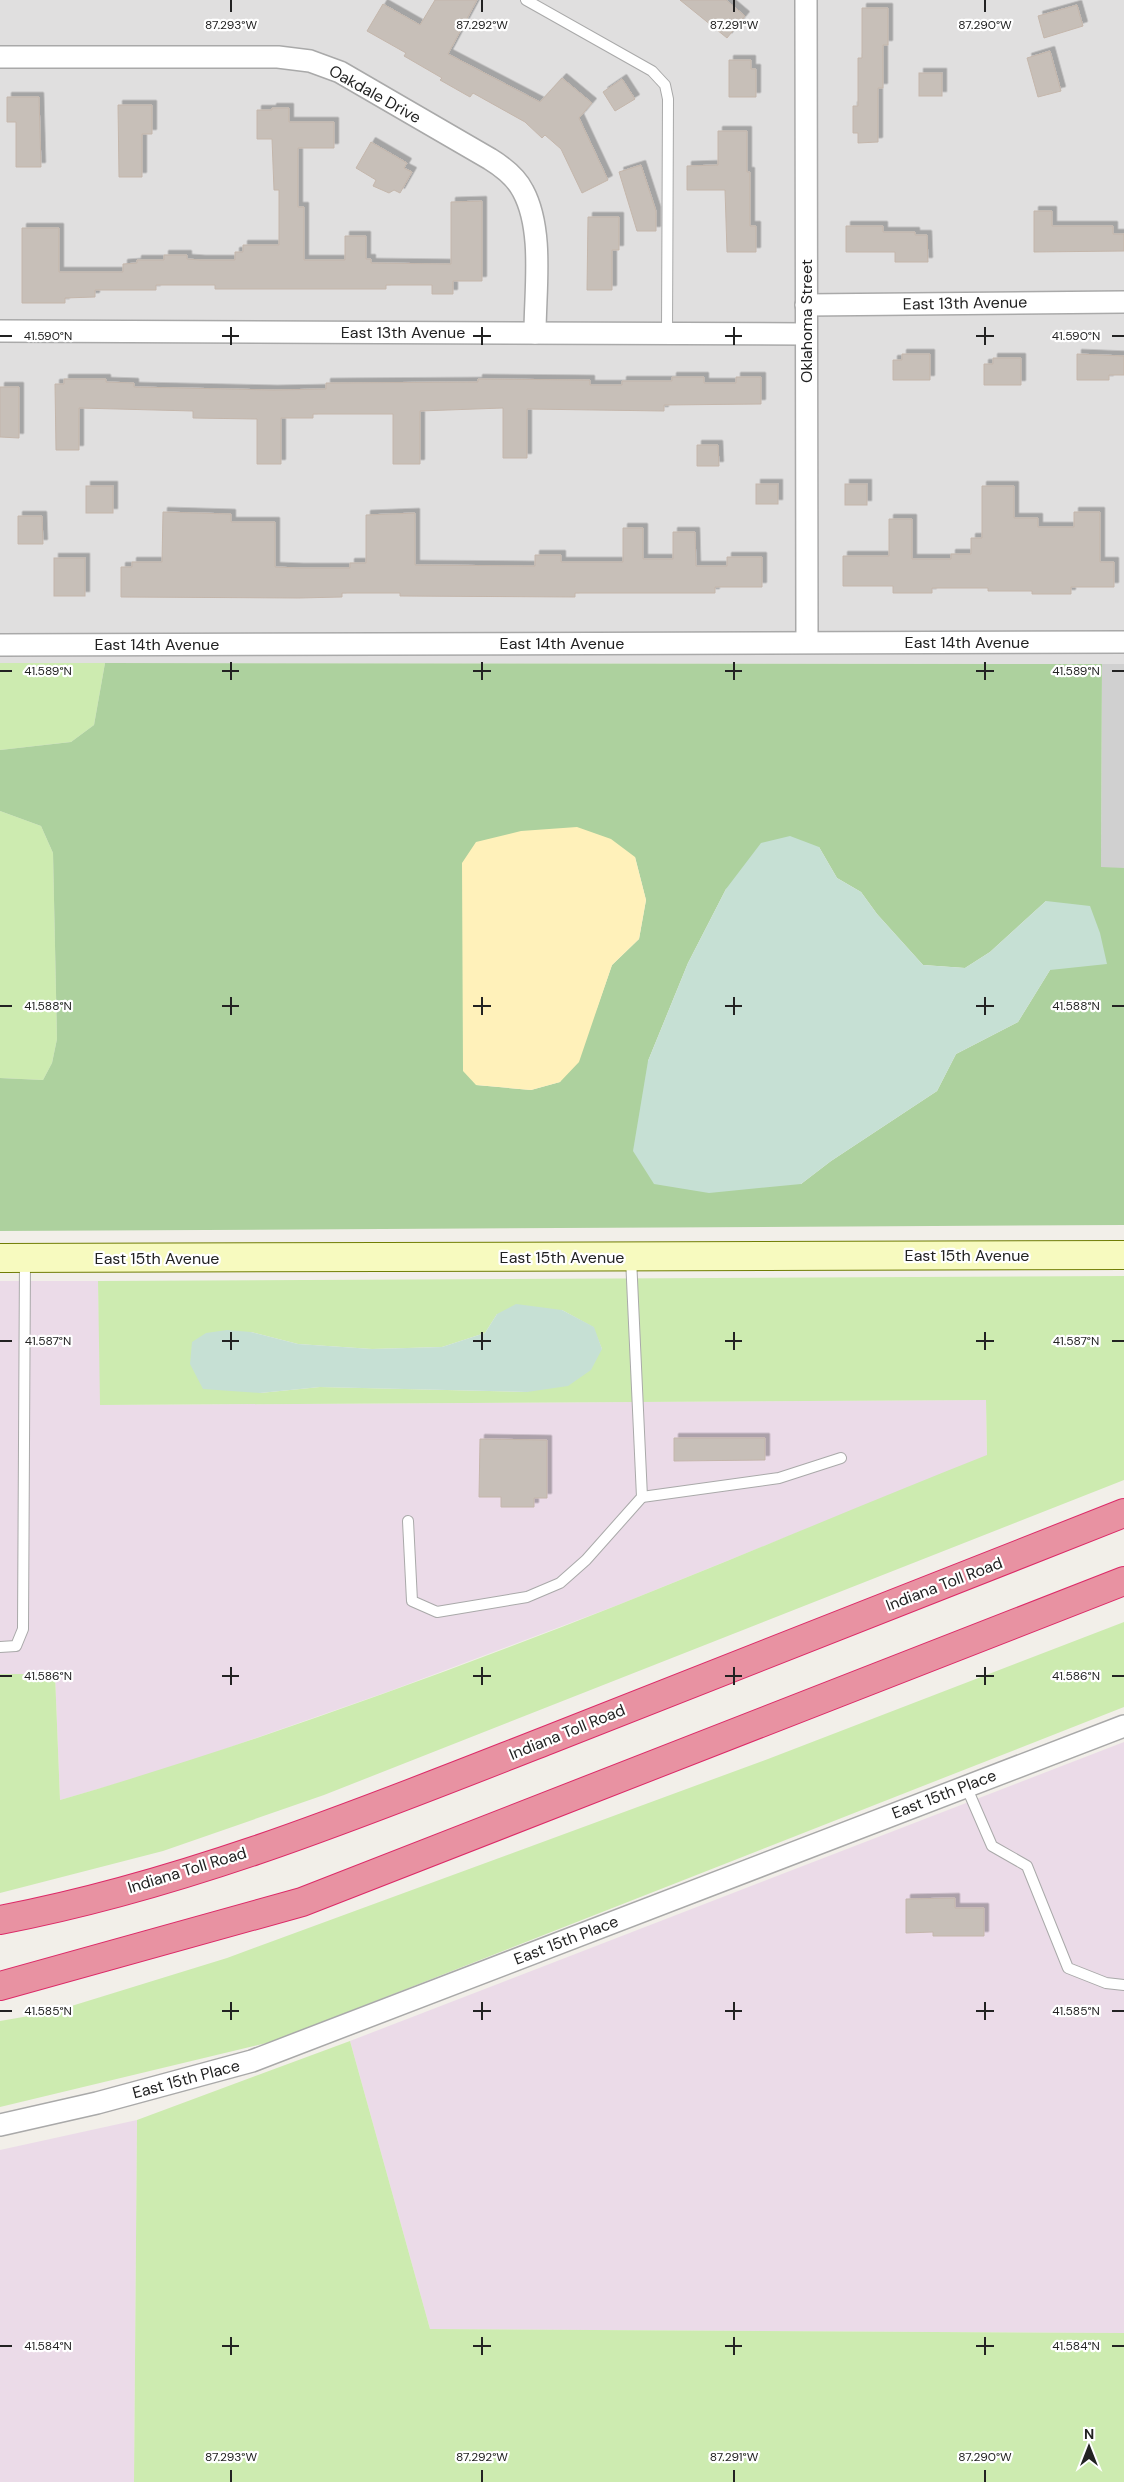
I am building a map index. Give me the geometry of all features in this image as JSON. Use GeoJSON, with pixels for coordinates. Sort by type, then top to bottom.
{"type":"FeatureCollection","features":[{"type":"Feature","properties":{"kind":"highway","name":"Indiana Toll Road"},"geometry":{"type":"LineString","coordinates":[[0,1920],[44,1912],[208,1866],[378,1807],[1124,1513]]}},
{"type":"Feature","properties":{"kind":"highway"},"geometry":{"type":"LineString","coordinates":[[0,1986],[302,1902],[1124,1581]]}},
{"type":"Feature","properties":{"kind":"street","name":"Oklahoma Street"},"geometry":{"type":"LineString","coordinates":[[806,0],[807,642]]}},
{"type":"Feature","properties":{"kind":"street","name":"Oakdale Drive"},"geometry":{"type":"LineString","coordinates":[[0,57],[278,57],[310,60],[340,72],[490,159],[511,175],[523,190],[534,225],[535,333]]}},
{"type":"Feature","properties":{"kind":"street","name":"East 13th Avenue"},"geometry":{"type":"LineString","coordinates":[[806,305],[1124,302]]}},
{"type":"Feature","properties":{"kind":"street","name":"East 13th Avenue"},"geometry":{"type":"LineString","coordinates":[[0,331],[806,334]]}},
{"type":"Feature","properties":{"kind":"street","name":"East 14th Avenue"},"geometry":{"type":"LineString","coordinates":[[0,645],[1124,642]]}},
{"type":"Feature","properties":{"kind":"street","name":"East 15th Avenue"},"geometry":{"type":"LineString","coordinates":[[12,1258],[1124,1255]]}},
{"type":"Feature","properties":{"kind":"street","name":"East 15th Place"},"geometry":{"type":"LineString","coordinates":[[0,2125],[97,2103],[252,2061],[1124,1726]]}},
{"type":"Feature","properties":{"kind":"lane"},"geometry":{"type":"LineString","coordinates":[[526,0],[652,71],[665,85],[668,99],[668,333]]}},
{"type":"Feature","properties":{"kind":"lane"},"geometry":{"type":"LineString","coordinates":[[630,1256],[642,1497]]}},
{"type":"Feature","properties":{"kind":"lane"},"geometry":{"type":"LineString","coordinates":[[0,1647],[16,1646],[23,1629],[12,1258]]}},
{"type":"Feature","properties":{"kind":"lane"},"geometry":{"type":"LineString","coordinates":[[408,1520],[412,1601],[437,1612],[527,1597],[560,1584],[586,1560],[642,1497],[779,1478],[841,1458]]}},
{"type":"Feature","properties":{"kind":"lane"},"geometry":{"type":"LineString","coordinates":[[966,1786],[992,1846],[1027,1866],[1068,1968],[1106,1983],[1124,1984]]}},
{"type":"Feature","properties":{"kind":"shaded area"},"geometry":{"type":"Polygon","coordinates":[[[0,0],[1124,0],[1124,664],[0,663],[0,0]]]}},
{"type":"Feature","properties":{"kind":"shaded area"},"geometry":{"type":"Polygon","coordinates":[[[1102,664],[1124,664],[1124,868],[1101,868],[1102,664]]]}},
{"type":"Feature","properties":{"kind":"shaded area"},"geometry":{"type":"Polygon","coordinates":[[[0,1281],[98,1281],[101,1405],[986,1400],[987,1456],[618,1605],[390,1691],[171,1768],[60,1800],[55,1674],[0,1674],[0,1281]]]}},
{"type":"Feature","properties":{"kind":"shaded area"},"geometry":{"type":"Polygon","coordinates":[[[1124,1742],[1124,2333],[430,2329],[350,2041],[1124,1742]]]}},
{"type":"Feature","properties":{"kind":"shaded area"},"geometry":{"type":"Polygon","coordinates":[[[137,2120],[134,2482],[0,2482],[0,2150],[137,2120]]]}},
{"type":"Feature","properties":{"kind":"green space"},"geometry":{"type":"Polygon","coordinates":[[[0,663],[105,663],[94,725],[71,742],[0,750],[0,663]]]}},
{"type":"Feature","properties":{"kind":"green space"},"geometry":{"type":"Polygon","coordinates":[[[105,663],[1102,664],[1101,867],[1124,868],[1124,1225],[0,1231],[0,1078],[43,1080],[52,1063],[57,1039],[53,853],[41,826],[0,811],[0,750],[71,742],[94,725],[105,663]],[[819,847],[726,889],[688,963],[648,1061],[801,1184],[831,1161],[937,1091],[956,1054],[1018,1022],[1050,970],[1046,901],[990,952],[965,968],[923,965],[877,914],[861,892],[837,878],[819,847]],[[635,857],[476,1085],[531,1090],[560,1082],[597,1008],[612,965],[639,939],[646,900],[635,857]]]}},
{"type":"Feature","properties":{"kind":"green space"},"geometry":{"type":"Polygon","coordinates":[[[0,811],[41,826],[53,853],[57,1039],[52,1063],[43,1080],[0,1078],[0,811]]]}},
{"type":"Feature","properties":{"kind":"green space"},"geometry":{"type":"Polygon","coordinates":[[[790,836],[819,847],[837,878],[861,892],[877,914],[923,965],[965,968],[990,952],[1046,901],[1090,906],[1100,933],[1107,964],[1050,970],[1018,1022],[956,1054],[937,1091],[831,1161],[801,1184],[709,1193],[654,1184],[633,1151],[648,1061],[688,963],[726,889],[761,843],[790,836]]]}},
{"type":"Feature","properties":{"kind":"green space"},"geometry":{"type":"Polygon","coordinates":[[[1124,1276],[1124,1480],[324,1795],[163,1851],[0,1893],[0,1674],[55,1674],[60,1800],[271,1733],[480,1658],[664,1586],[987,1455],[986,1400],[100,1405],[98,1281],[1124,1276]],[[562,1310],[497,1314],[485,1333],[442,1347],[372,1349],[298,1344],[251,1332],[260,1393],[320,1387],[527,1392],[602,1349],[593,1327],[562,1310]]]}},
{"type":"Feature","properties":{"kind":"green space"},"geometry":{"type":"Polygon","coordinates":[[[516,1304],[562,1310],[594,1327],[602,1349],[591,1370],[568,1386],[527,1392],[320,1387],[260,1393],[203,1389],[190,1364],[192,1342],[206,1333],[227,1330],[251,1332],[298,1344],[372,1349],[442,1347],[485,1333],[497,1314],[516,1304]]]}},
{"type":"Feature","properties":{"kind":"green space"},"geometry":{"type":"Polygon","coordinates":[[[1124,1622],[1124,1707],[271,2042],[0,2107],[0,2021],[52,2012],[227,1958],[768,1759],[1124,1622]]]}},
{"type":"Feature","properties":{"kind":"green space"},"geometry":{"type":"Polygon","coordinates":[[[350,2041],[430,2329],[1124,2333],[1124,2482],[134,2482],[137,2120],[350,2041]]]}},
{"type":"Feature","properties":{"kind":"sand"},"geometry":{"type":"Polygon","coordinates":[[[577,827],[611,839],[635,857],[646,900],[639,939],[612,965],[579,1062],[560,1082],[531,1090],[476,1085],[463,1071],[462,863],[476,842],[521,831],[577,827]]]}},
{"type":"Feature","properties":{"kind":"building"},"geometry":{"type":"Polygon","coordinates":[[[435,0],[477,0],[448,54],[540,102],[562,78],[592,103],[579,118],[608,180],[582,193],[561,149],[545,135],[542,138],[525,122],[473,93],[470,97],[440,80],[442,78],[404,56],[406,53],[367,31],[383,4],[420,25],[435,0]]]}},
{"type":"Feature","properties":{"kind":"building"},"geometry":{"type":"Polygon","coordinates":[[[680,0],[726,0],[745,16],[727,38],[680,0]]]}},
{"type":"Feature","properties":{"kind":"building"},"geometry":{"type":"Polygon","coordinates":[[[1077,5],[1083,26],[1044,38],[1038,16],[1077,5]]]}},
{"type":"Feature","properties":{"kind":"building"},"geometry":{"type":"Polygon","coordinates":[[[862,8],[888,8],[888,45],[883,45],[883,88],[878,88],[878,142],[858,143],[858,133],[853,133],[853,106],[858,106],[858,58],[862,58],[862,8]]]}},
{"type":"Feature","properties":{"kind":"building"},"geometry":{"type":"Polygon","coordinates":[[[1050,51],[1061,91],[1038,97],[1027,58],[1050,51]]]}},
{"type":"Feature","properties":{"kind":"building"},"geometry":{"type":"Polygon","coordinates":[[[729,60],[751,60],[751,69],[756,69],[756,97],[729,97],[729,60]]]}},
{"type":"Feature","properties":{"kind":"building"},"geometry":{"type":"Polygon","coordinates":[[[919,73],[942,73],[942,96],[919,96],[919,73]]]}},
{"type":"Feature","properties":{"kind":"building"},"geometry":{"type":"Polygon","coordinates":[[[622,79],[635,99],[615,111],[603,92],[622,79]]]}},
{"type":"Feature","properties":{"kind":"building"},"geometry":{"type":"Polygon","coordinates":[[[7,97],[39,97],[41,167],[16,167],[16,122],[7,122],[7,97]]]}},
{"type":"Feature","properties":{"kind":"building"},"geometry":{"type":"Polygon","coordinates":[[[118,105],[152,105],[152,134],[142,134],[142,177],[119,177],[118,105]]]}},
{"type":"Feature","properties":{"kind":"building"},"geometry":{"type":"Polygon","coordinates":[[[272,108],[289,108],[289,122],[334,122],[334,148],[298,148],[298,207],[304,207],[304,260],[345,260],[345,236],[366,236],[366,259],[371,259],[371,263],[451,264],[451,202],[482,201],[482,281],[453,281],[453,294],[432,294],[432,285],[386,285],[386,289],[215,289],[215,285],[156,285],[156,290],[95,290],[95,297],[65,298],[65,303],[22,303],[22,228],[59,228],[59,272],[123,272],[123,264],[137,263],[137,260],[164,260],[164,255],[187,255],[187,259],[201,260],[235,260],[235,252],[243,252],[243,245],[279,245],[279,190],[274,190],[272,139],[257,139],[257,110],[272,110],[272,108]]]}},
{"type":"Feature","properties":{"kind":"building"},"geometry":{"type":"Polygon","coordinates":[[[718,131],[747,131],[747,172],[750,172],[750,226],[756,226],[756,252],[727,252],[725,190],[687,190],[687,166],[718,165],[718,131]]]}},
{"type":"Feature","properties":{"kind":"building"},"geometry":{"type":"Polygon","coordinates":[[[371,142],[407,163],[404,168],[412,172],[400,193],[394,190],[389,193],[373,186],[376,180],[356,168],[371,142]]]}},
{"type":"Feature","properties":{"kind":"building"},"geometry":{"type":"Polygon","coordinates":[[[641,165],[656,211],[656,231],[637,231],[619,172],[641,165]]]}},
{"type":"Feature","properties":{"kind":"building"},"geometry":{"type":"Polygon","coordinates":[[[1034,211],[1052,211],[1052,226],[1113,226],[1113,234],[1124,234],[1124,251],[1034,252],[1034,211]]]}},
{"type":"Feature","properties":{"kind":"building"},"geometry":{"type":"Polygon","coordinates":[[[588,217],[619,217],[619,250],[612,250],[612,290],[587,290],[588,217]]]}},
{"type":"Feature","properties":{"kind":"building"},"geometry":{"type":"Polygon","coordinates":[[[846,226],[883,226],[883,232],[915,232],[915,235],[927,235],[928,262],[895,262],[895,252],[846,252],[846,226]]]}},
{"type":"Feature","properties":{"kind":"building"},"geometry":{"type":"Polygon","coordinates":[[[902,354],[930,354],[930,380],[893,380],[893,360],[902,360],[902,354]]]}},
{"type":"Feature","properties":{"kind":"building"},"geometry":{"type":"Polygon","coordinates":[[[1077,354],[1124,356],[1124,375],[1109,375],[1109,380],[1077,380],[1077,354]]]}},
{"type":"Feature","properties":{"kind":"building"},"geometry":{"type":"Polygon","coordinates":[[[993,358],[1021,358],[1021,385],[984,385],[984,364],[993,364],[993,358]]]}},
{"type":"Feature","properties":{"kind":"building"},"geometry":{"type":"Polygon","coordinates":[[[672,377],[704,377],[704,383],[736,383],[736,377],[761,377],[761,404],[664,405],[664,411],[527,409],[527,458],[503,458],[503,408],[420,411],[420,464],[393,464],[393,414],[313,414],[313,418],[281,418],[281,464],[257,464],[257,419],[193,418],[193,411],[79,408],[79,450],[56,450],[55,384],[64,384],[64,379],[106,379],[106,382],[134,383],[134,387],[273,390],[326,389],[326,383],[478,382],[478,379],[590,380],[590,385],[622,385],[622,381],[672,381],[672,377]]]}},
{"type":"Feature","properties":{"kind":"building"},"geometry":{"type":"Polygon","coordinates":[[[0,387],[19,387],[19,438],[0,437],[0,387]]]}},
{"type":"Feature","properties":{"kind":"building"},"geometry":{"type":"Polygon","coordinates":[[[697,445],[718,445],[719,466],[697,466],[697,445]]]}},
{"type":"Feature","properties":{"kind":"building"},"geometry":{"type":"Polygon","coordinates":[[[756,484],[778,484],[778,504],[756,504],[756,484]]]}},
{"type":"Feature","properties":{"kind":"building"},"geometry":{"type":"Polygon","coordinates":[[[845,484],[867,484],[867,505],[845,505],[845,484]]]}},
{"type":"Feature","properties":{"kind":"building"},"geometry":{"type":"Polygon","coordinates":[[[86,486],[113,486],[113,513],[86,513],[86,486]]]}},
{"type":"Feature","properties":{"kind":"building"},"geometry":{"type":"Polygon","coordinates":[[[982,486],[1014,486],[1014,518],[1038,518],[1038,527],[1074,527],[1074,512],[1100,512],[1100,562],[1114,562],[1114,587],[1071,587],[1071,594],[1032,594],[1032,591],[988,591],[988,588],[932,588],[932,593],[893,593],[893,586],[843,586],[843,556],[889,556],[889,519],[912,519],[912,559],[951,559],[951,554],[971,554],[971,538],[982,538],[982,486]]]}},
{"type":"Feature","properties":{"kind":"building"},"geometry":{"type":"Polygon","coordinates":[[[163,512],[231,514],[231,522],[275,522],[275,567],[299,568],[350,568],[350,563],[366,563],[366,515],[415,513],[415,565],[535,566],[535,555],[561,555],[561,562],[623,562],[623,528],[643,528],[643,559],[673,559],[673,532],[695,532],[696,566],[727,566],[727,557],[762,557],[762,587],[715,587],[715,593],[575,593],[575,597],[400,596],[400,593],[342,593],[342,597],[299,598],[121,597],[121,567],[132,567],[132,562],[162,562],[163,512]]]}},
{"type":"Feature","properties":{"kind":"building"},"geometry":{"type":"Polygon","coordinates":[[[18,516],[42,516],[43,544],[18,544],[18,516]]]}},
{"type":"Feature","properties":{"kind":"building"},"geometry":{"type":"Polygon","coordinates":[[[54,558],[85,558],[85,596],[54,596],[54,558]]]}},
{"type":"Feature","properties":{"kind":"building"},"geometry":{"type":"Polygon","coordinates":[[[674,1438],[765,1438],[765,1460],[674,1461],[674,1438]]]}},
{"type":"Feature","properties":{"kind":"building"},"geometry":{"type":"Polygon","coordinates":[[[480,1439],[547,1440],[547,1498],[534,1498],[534,1507],[501,1507],[501,1497],[479,1497],[480,1439]]]}},
{"type":"Feature","properties":{"kind":"building"},"geometry":{"type":"Polygon","coordinates":[[[955,1898],[955,1908],[984,1908],[984,1936],[933,1936],[933,1932],[906,1933],[906,1899],[955,1898]]]}}]}
